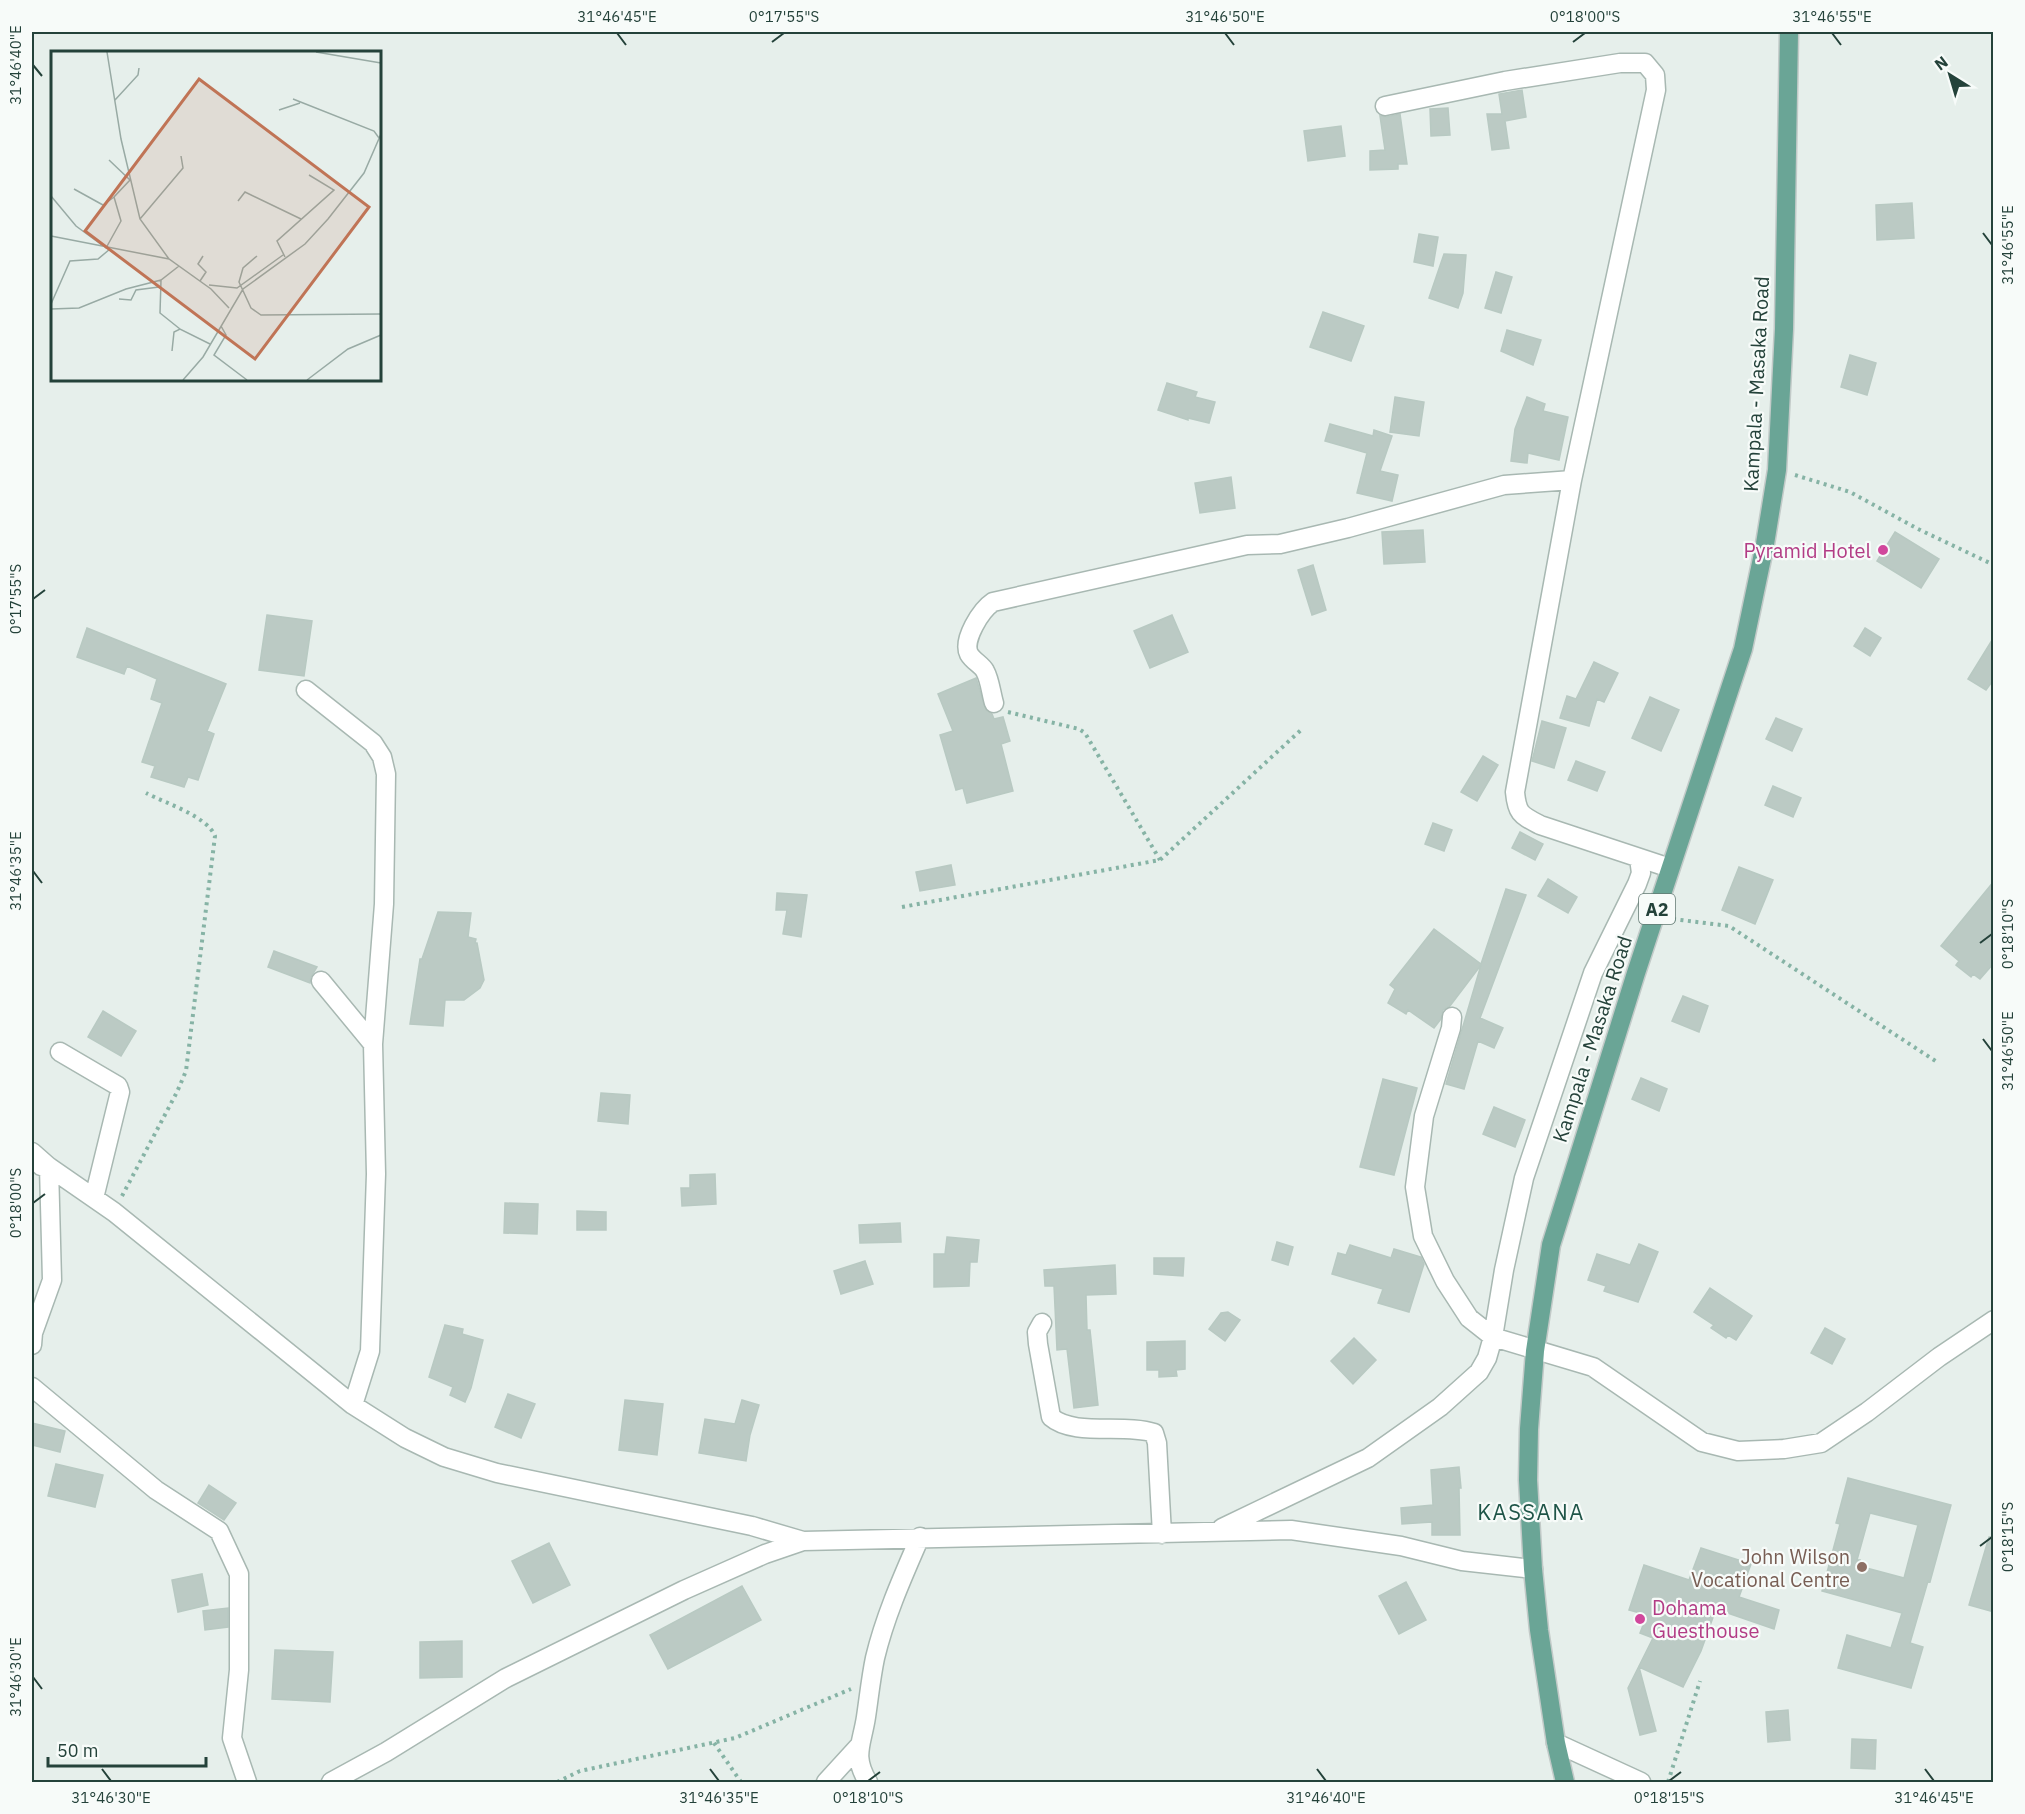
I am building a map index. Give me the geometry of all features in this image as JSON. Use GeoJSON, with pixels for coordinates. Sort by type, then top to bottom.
{"type":"FeatureCollection","features":[{"type":"Feature","properties":{"kind":"main road","name":"Kampala - Masaka Road"},"geometry":{"type":"LineString","coordinates":[[1565,1782],[1556,1743],[1539,1630],[1533,1569],[1528,1480],[1535,1351],[1551,1245],[1670,868],[1743,649],[1765,544],[1777,470],[1784,329],[1790,32]]}},
{"type":"Feature","properties":{"kind":"street"},"geometry":{"type":"LineString","coordinates":[[1385,106],[1505,81],[1620,63],[1645,63],[1655,75],[1656,90],[1643,157],[1572,480],[1515,792],[1516,805],[1520,814],[1540,825],[1670,868]]}},
{"type":"Feature","properties":{"kind":"street"},"geometry":{"type":"LineString","coordinates":[[994,703],[985,670],[970,657],[968,650],[968,641],[982,612],[993,602],[1247,545],[1280,544],[1348,528],[1504,484],[1572,480]]}},
{"type":"Feature","properties":{"kind":"street"},"geometry":{"type":"LineString","coordinates":[[306,690],[373,743],[382,757],[386,774],[384,904],[373,1044],[376,1174],[370,1351],[352,1405]]}},
{"type":"Feature","properties":{"kind":"street"},"geometry":{"type":"LineString","coordinates":[[1218,1531],[1368,1458],[1440,1407],[1479,1372],[1487,1358],[1493,1337],[1504,1270],[1524,1178],[1593,973],[1641,873],[1639,858]]}},
{"type":"Feature","properties":{"kind":"street"},"geometry":{"type":"LineString","coordinates":[[321,981],[373,1044]]}},
{"type":"Feature","properties":{"kind":"street"},"geometry":{"type":"LineString","coordinates":[[1452,1017],[1451,1028],[1424,1116],[1415,1187],[1423,1236],[1445,1281],[1469,1318],[1493,1337],[1593,1366],[1702,1442],[1738,1451],[1784,1449],[1821,1443],[1994,1320]]}},
{"type":"Feature","properties":{"kind":"street"},"geometry":{"type":"LineString","coordinates":[[60,1052],[118,1086],[120,1092],[94,1198]]}},
{"type":"Feature","properties":{"kind":"street"},"geometry":{"type":"LineString","coordinates":[[32,1152],[40,1166],[52,1280],[33,1333],[32,1346]]}},
{"type":"Feature","properties":{"kind":"street"},"geometry":{"type":"LineString","coordinates":[[40,1166],[114,1212],[352,1405],[405,1438],[444,1456],[497,1473],[752,1526],[803,1541]]}},
{"type":"Feature","properties":{"kind":"street"},"geometry":{"type":"LineString","coordinates":[[1042,1323],[1037,1332],[1038,1344],[1051,1418],[1058,1424],[1144,1429],[1154,1433],[1157,1443],[1162,1534]]}},
{"type":"Feature","properties":{"kind":"street"},"geometry":{"type":"LineString","coordinates":[[32,1388],[156,1490],[219,1531],[239,1574],[239,1670],[232,1738],[248,1782]]}},
{"type":"Feature","properties":{"kind":"street"},"geometry":{"type":"LineString","coordinates":[[331,1782],[386,1752],[506,1678],[684,1590],[765,1554],[803,1541],[1291,1530],[1401,1546],[1462,1561],[1533,1569]]}},
{"type":"Feature","properties":{"kind":"street"},"geometry":{"type":"LineString","coordinates":[[868,1782],[860,1766],[858,1746],[865,1724],[875,1658],[890,1607],[920,1537]]}},
{"type":"Feature","properties":{"kind":"street"},"geometry":{"type":"LineString","coordinates":[[1556,1743],[1641,1782]]}},
{"type":"Feature","properties":{"kind":"street"},"geometry":{"type":"LineString","coordinates":[[826,1782],[858,1746]]}},
{"type":"Feature","properties":{"kind":"path"},"geometry":{"type":"LineString","coordinates":[[1777,470],[1850,492],[1918,529],[1994,565]]}},
{"type":"Feature","properties":{"kind":"path"},"geometry":{"type":"LineString","coordinates":[[994,703],[1010,713],[1079,729],[1085,733],[1160,860]]}},
{"type":"Feature","properties":{"kind":"path"},"geometry":{"type":"LineString","coordinates":[[902,907],[1160,860],[1302,729]]}},
{"type":"Feature","properties":{"kind":"path"},"geometry":{"type":"LineString","coordinates":[[114,1212],[186,1071],[214,836],[212,829],[204,822],[147,793]]}},
{"type":"Feature","properties":{"kind":"path"},"geometry":{"type":"LineString","coordinates":[[1654,918],[1729,926],[1937,1062]]}},
{"type":"Feature","properties":{"kind":"path"},"geometry":{"type":"LineString","coordinates":[[557,1782],[580,1771],[735,1738],[871,1681]]}},
{"type":"Feature","properties":{"kind":"path"},"geometry":{"type":"LineString","coordinates":[[1668,1782],[1700,1682]]}},
{"type":"Feature","properties":{"kind":"path"},"geometry":{"type":"LineString","coordinates":[[714,1743],[741,1782]]}},
{"type":"Feature","properties":{"kind":"building"},"geometry":{"type":"Polygon","coordinates":[[[1522,90],[1526,117],[1505,121],[1509,148],[1492,150],[1487,114],[1502,114],[1499,94],[1522,90]]]}},
{"type":"Feature","properties":{"kind":"building"},"geometry":{"type":"Polygon","coordinates":[[[1448,108],[1450,135],[1431,136],[1430,109],[1448,108]]]}},
{"type":"Feature","properties":{"kind":"building"},"geometry":{"type":"Polygon","coordinates":[[[1400,114],[1407,164],[1398,164],[1398,169],[1370,170],[1370,151],[1385,150],[1380,116],[1400,114]]]}},
{"type":"Feature","properties":{"kind":"building"},"geometry":{"type":"Polygon","coordinates":[[[1341,126],[1345,156],[1308,161],[1304,131],[1341,126]]]}},
{"type":"Feature","properties":{"kind":"building"},"geometry":{"type":"Polygon","coordinates":[[[1912,203],[1914,238],[1877,240],[1876,205],[1912,203]]]}},
{"type":"Feature","properties":{"kind":"building"},"geometry":{"type":"Polygon","coordinates":[[[1419,234],[1438,237],[1433,266],[1414,262],[1419,234]]]}},
{"type":"Feature","properties":{"kind":"building"},"geometry":{"type":"Polygon","coordinates":[[[1444,254],[1466,255],[1463,293],[1458,308],[1429,298],[1444,254]]]}},
{"type":"Feature","properties":{"kind":"building"},"geometry":{"type":"Polygon","coordinates":[[[1496,272],[1512,277],[1501,313],[1485,308],[1496,272]]]}},
{"type":"Feature","properties":{"kind":"building"},"geometry":{"type":"Polygon","coordinates":[[[1323,312],[1364,326],[1351,361],[1310,347],[1323,312]]]}},
{"type":"Feature","properties":{"kind":"building"},"geometry":{"type":"Polygon","coordinates":[[[1507,330],[1541,340],[1533,365],[1501,351],[1507,330]]]}},
{"type":"Feature","properties":{"kind":"building"},"geometry":{"type":"Polygon","coordinates":[[[1850,355],[1876,363],[1867,395],[1841,387],[1850,355]]]}},
{"type":"Feature","properties":{"kind":"building"},"geometry":{"type":"Polygon","coordinates":[[[1167,383],[1197,392],[1195,397],[1215,402],[1209,423],[1188,418],[1188,420],[1158,410],[1167,383]]]}},
{"type":"Feature","properties":{"kind":"building"},"geometry":{"type":"Polygon","coordinates":[[[1395,397],[1424,402],[1419,436],[1390,432],[1395,397]]]}},
{"type":"Feature","properties":{"kind":"building"},"geometry":{"type":"Polygon","coordinates":[[[1527,397],[1545,404],[1543,411],[1568,417],[1559,460],[1528,453],[1527,463],[1511,461],[1515,429],[1527,397]]]}},
{"type":"Feature","properties":{"kind":"building"},"geometry":{"type":"Polygon","coordinates":[[[1330,424],[1373,436],[1374,430],[1392,436],[1380,471],[1398,475],[1392,501],[1357,493],[1367,453],[1325,441],[1330,424]]]}},
{"type":"Feature","properties":{"kind":"building"},"geometry":{"type":"Polygon","coordinates":[[[1231,477],[1235,508],[1200,513],[1195,483],[1231,477]]]}},
{"type":"Feature","properties":{"kind":"building"},"geometry":{"type":"Polygon","coordinates":[[[1423,530],[1425,562],[1384,564],[1382,532],[1423,530]]]}},
{"type":"Feature","properties":{"kind":"building"},"geometry":{"type":"Polygon","coordinates":[[[1895,532],[1939,559],[1921,588],[1877,561],[1895,532]]]}},
{"type":"Feature","properties":{"kind":"building"},"geometry":{"type":"Polygon","coordinates":[[[1313,565],[1326,610],[1312,615],[1298,570],[1313,565]]]}},
{"type":"Feature","properties":{"kind":"building"},"geometry":{"type":"Polygon","coordinates":[[[267,615],[312,621],[304,676],[259,670],[267,615]]]}},
{"type":"Feature","properties":{"kind":"building"},"geometry":{"type":"Polygon","coordinates":[[[1172,615],[1188,652],[1150,668],[1134,631],[1172,615]]]}},
{"type":"Feature","properties":{"kind":"building"},"geometry":{"type":"Polygon","coordinates":[[[87,628],[226,684],[207,731],[214,734],[198,780],[188,777],[184,787],[151,777],[155,766],[142,762],[162,703],[151,699],[157,679],[127,666],[124,674],[77,657],[87,628]]]}},
{"type":"Feature","properties":{"kind":"building"},"geometry":{"type":"Polygon","coordinates":[[[1865,628],[1881,638],[1870,656],[1854,646],[1865,628]]]}},
{"type":"Feature","properties":{"kind":"building"},"geometry":{"type":"Polygon","coordinates":[[[1994,637],[1994,679],[1986,690],[1968,679],[1994,637]]]}},
{"type":"Feature","properties":{"kind":"building"},"geometry":{"type":"Polygon","coordinates":[[[1594,662],[1618,673],[1604,702],[1597,699],[1589,726],[1560,718],[1567,696],[1576,699],[1594,662]]]}},
{"type":"Feature","properties":{"kind":"building"},"geometry":{"type":"Polygon","coordinates":[[[976,678],[986,710],[992,714],[994,719],[1003,717],[1010,741],[1001,744],[1013,791],[967,803],[963,788],[956,790],[940,735],[953,731],[938,694],[976,678]]]}},
{"type":"Feature","properties":{"kind":"building"},"geometry":{"type":"Polygon","coordinates":[[[1650,697],[1679,710],[1661,751],[1632,738],[1650,697]]]}},
{"type":"Feature","properties":{"kind":"building"},"geometry":{"type":"Polygon","coordinates":[[[1776,718],[1802,729],[1792,751],[1766,739],[1776,718]]]}},
{"type":"Feature","properties":{"kind":"building"},"geometry":{"type":"Polygon","coordinates":[[[1542,721],[1566,728],[1554,768],[1532,761],[1542,721]]]}},
{"type":"Feature","properties":{"kind":"building"},"geometry":{"type":"Polygon","coordinates":[[[1483,756],[1498,765],[1477,801],[1461,792],[1483,756]]]}},
{"type":"Feature","properties":{"kind":"building"},"geometry":{"type":"Polygon","coordinates":[[[1576,761],[1605,772],[1597,791],[1568,780],[1576,761]]]}},
{"type":"Feature","properties":{"kind":"building"},"geometry":{"type":"Polygon","coordinates":[[[1773,786],[1801,798],[1793,817],[1765,805],[1773,786]]]}},
{"type":"Feature","properties":{"kind":"building"},"geometry":{"type":"Polygon","coordinates":[[[1433,823],[1452,830],[1444,851],[1425,844],[1433,823]]]}},
{"type":"Feature","properties":{"kind":"building"},"geometry":{"type":"Polygon","coordinates":[[[1520,832],[1543,844],[1535,860],[1512,848],[1520,832]]]}},
{"type":"Feature","properties":{"kind":"building"},"geometry":{"type":"Polygon","coordinates":[[[951,865],[955,885],[920,891],[916,872],[951,865]]]}},
{"type":"Feature","properties":{"kind":"building"},"geometry":{"type":"Polygon","coordinates":[[[1739,867],[1773,880],[1755,924],[1722,910],[1739,867]]]}},
{"type":"Feature","properties":{"kind":"building"},"geometry":{"type":"Polygon","coordinates":[[[1548,879],[1577,897],[1568,913],[1538,896],[1548,879]]]}},
{"type":"Feature","properties":{"kind":"building"},"geometry":{"type":"Polygon","coordinates":[[[1994,881],[1994,963],[1980,979],[1973,974],[1971,977],[1956,965],[1959,961],[1941,946],[1994,881]]]}},
{"type":"Feature","properties":{"kind":"building"},"geometry":{"type":"Polygon","coordinates":[[[1506,889],[1526,895],[1480,1018],[1503,1028],[1494,1048],[1478,1041],[1464,1089],[1446,1084],[1481,965],[1450,1006],[1443,1010],[1441,1019],[1434,1028],[1408,1010],[1406,1014],[1388,1003],[1395,989],[1390,985],[1434,929],[1481,964],[1506,889]]]}},
{"type":"Feature","properties":{"kind":"building"},"geometry":{"type":"Polygon","coordinates":[[[777,893],[807,895],[801,937],[783,934],[787,910],[776,910],[777,893]]]}},
{"type":"Feature","properties":{"kind":"building"},"geometry":{"type":"Polygon","coordinates":[[[438,912],[471,913],[468,937],[476,939],[484,980],[480,988],[464,1000],[445,1000],[443,1026],[410,1024],[420,959],[422,959],[438,912]]]}},
{"type":"Feature","properties":{"kind":"building"},"geometry":{"type":"Polygon","coordinates":[[[274,951],[317,967],[310,983],[268,967],[274,951]]]}},
{"type":"Feature","properties":{"kind":"building"},"geometry":{"type":"Polygon","coordinates":[[[1683,996],[1708,1006],[1699,1032],[1672,1021],[1683,996]]]}},
{"type":"Feature","properties":{"kind":"building"},"geometry":{"type":"Polygon","coordinates":[[[103,1011],[136,1031],[121,1056],[88,1037],[103,1011]]]}},
{"type":"Feature","properties":{"kind":"building"},"geometry":{"type":"Polygon","coordinates":[[[1641,1078],[1667,1089],[1659,1111],[1632,1099],[1641,1078]]]}},
{"type":"Feature","properties":{"kind":"building"},"geometry":{"type":"Polygon","coordinates":[[[1383,1079],[1417,1088],[1394,1175],[1360,1167],[1383,1079]]]}},
{"type":"Feature","properties":{"kind":"building"},"geometry":{"type":"Polygon","coordinates":[[[601,1093],[630,1095],[628,1124],[598,1121],[601,1093]]]}},
{"type":"Feature","properties":{"kind":"building"},"geometry":{"type":"Polygon","coordinates":[[[1494,1107],[1525,1120],[1515,1147],[1483,1134],[1494,1107]]]}},
{"type":"Feature","properties":{"kind":"building"},"geometry":{"type":"Polygon","coordinates":[[[715,1174],[716,1204],[682,1206],[681,1188],[690,1188],[690,1175],[715,1174]]]}},
{"type":"Feature","properties":{"kind":"building"},"geometry":{"type":"Polygon","coordinates":[[[505,1203],[538,1204],[537,1234],[504,1233],[505,1203]]]}},
{"type":"Feature","properties":{"kind":"building"},"geometry":{"type":"Polygon","coordinates":[[[577,1211],[606,1212],[606,1230],[577,1230],[577,1211]]]}},
{"type":"Feature","properties":{"kind":"building"},"geometry":{"type":"Polygon","coordinates":[[[900,1223],[901,1242],[860,1243],[859,1225],[900,1223]]]}},
{"type":"Feature","properties":{"kind":"building"},"geometry":{"type":"Polygon","coordinates":[[[947,1237],[979,1240],[977,1262],[970,1262],[969,1286],[934,1287],[934,1254],[945,1254],[947,1237]]]}},
{"type":"Feature","properties":{"kind":"building"},"geometry":{"type":"Polygon","coordinates":[[[1277,1242],[1293,1247],[1288,1265],[1272,1260],[1277,1242]]]}},
{"type":"Feature","properties":{"kind":"building"},"geometry":{"type":"Polygon","coordinates":[[[1639,1244],[1658,1252],[1638,1302],[1604,1291],[1606,1286],[1588,1280],[1597,1254],[1630,1265],[1639,1244]]]}},
{"type":"Feature","properties":{"kind":"building"},"geometry":{"type":"Polygon","coordinates":[[[1350,1245],[1391,1258],[1394,1249],[1421,1257],[1424,1264],[1409,1312],[1378,1303],[1383,1289],[1332,1274],[1338,1253],[1346,1255],[1350,1245]]]}},
{"type":"Feature","properties":{"kind":"building"},"geometry":{"type":"Polygon","coordinates":[[[1154,1258],[1184,1258],[1183,1276],[1154,1274],[1154,1258]]]}},
{"type":"Feature","properties":{"kind":"building"},"geometry":{"type":"Polygon","coordinates":[[[865,1261],[873,1284],[841,1294],[834,1271],[865,1261]]]}},
{"type":"Feature","properties":{"kind":"building"},"geometry":{"type":"Polygon","coordinates":[[[1115,1265],[1116,1294],[1086,1295],[1087,1330],[1090,1330],[1098,1405],[1074,1408],[1067,1349],[1057,1350],[1054,1286],[1045,1286],[1044,1270],[1115,1265]]]}},
{"type":"Feature","properties":{"kind":"building"},"geometry":{"type":"Polygon","coordinates":[[[1710,1288],[1752,1316],[1736,1340],[1728,1335],[1726,1338],[1711,1328],[1714,1325],[1694,1312],[1710,1288]]]}},
{"type":"Feature","properties":{"kind":"building"},"geometry":{"type":"Polygon","coordinates":[[[1228,1312],[1240,1320],[1225,1341],[1209,1329],[1221,1313],[1228,1312]]]}},
{"type":"Feature","properties":{"kind":"building"},"geometry":{"type":"Polygon","coordinates":[[[445,1325],[463,1329],[462,1334],[483,1340],[471,1388],[465,1402],[450,1395],[453,1387],[429,1377],[445,1325]]]}},
{"type":"Feature","properties":{"kind":"building"},"geometry":{"type":"Polygon","coordinates":[[[1825,1328],[1845,1339],[1832,1364],[1811,1353],[1825,1328]]]}},
{"type":"Feature","properties":{"kind":"building"},"geometry":{"type":"Polygon","coordinates":[[[1354,1338],[1376,1360],[1353,1384],[1331,1361],[1354,1338]]]}},
{"type":"Feature","properties":{"kind":"building"},"geometry":{"type":"Polygon","coordinates":[[[1185,1341],[1185,1369],[1176,1370],[1177,1376],[1159,1377],[1159,1370],[1147,1370],[1147,1342],[1185,1341]]]}},
{"type":"Feature","properties":{"kind":"building"},"geometry":{"type":"Polygon","coordinates":[[[508,1394],[535,1404],[521,1438],[495,1427],[508,1394]]]}},
{"type":"Feature","properties":{"kind":"building"},"geometry":{"type":"Polygon","coordinates":[[[625,1400],[663,1404],[657,1455],[619,1450],[625,1400]]]}},
{"type":"Feature","properties":{"kind":"building"},"geometry":{"type":"Polygon","coordinates":[[[742,1400],[759,1405],[750,1435],[746,1461],[699,1453],[705,1419],[735,1424],[742,1400]]]}},
{"type":"Feature","properties":{"kind":"building"},"geometry":{"type":"Polygon","coordinates":[[[32,1423],[65,1431],[60,1452],[32,1445],[32,1423]]]}},
{"type":"Feature","properties":{"kind":"building"},"geometry":{"type":"Polygon","coordinates":[[[56,1464],[103,1475],[95,1507],[48,1496],[56,1464]]]}},
{"type":"Feature","properties":{"kind":"building"},"geometry":{"type":"Polygon","coordinates":[[[1459,1467],[1460,1535],[1432,1535],[1432,1522],[1402,1524],[1401,1508],[1433,1505],[1431,1470],[1459,1467]]]}},
{"type":"Feature","properties":{"kind":"building"},"geometry":{"type":"Polygon","coordinates":[[[1848,1478],[1951,1505],[1910,1643],[1923,1647],[1911,1688],[1838,1668],[1847,1635],[1891,1648],[1902,1613],[1822,1591],[1840,1524],[1836,1523],[1848,1478]],[[1870,1513],[1857,1560],[1860,1560],[1859,1566],[1904,1578],[1918,1525],[1870,1513]]]}},
{"type":"Feature","properties":{"kind":"building"},"geometry":{"type":"Polygon","coordinates":[[[209,1485],[236,1503],[224,1520],[198,1503],[209,1485]]]}},
{"type":"Feature","properties":{"kind":"building"},"geometry":{"type":"Polygon","coordinates":[[[1989,1537],[1994,1537],[1994,1612],[1969,1605],[1989,1537]]]}},
{"type":"Feature","properties":{"kind":"building"},"geometry":{"type":"Polygon","coordinates":[[[549,1543],[570,1585],[533,1603],[512,1561],[549,1543]]]}},
{"type":"Feature","properties":{"kind":"building"},"geometry":{"type":"Polygon","coordinates":[[[1701,1548],[1751,1564],[1739,1597],[1779,1610],[1774,1629],[1716,1609],[1701,1651],[1683,1687],[1639,1667],[1656,1731],[1640,1735],[1628,1688],[1653,1638],[1640,1633],[1647,1615],[1629,1610],[1644,1565],[1689,1580],[1701,1548]]]}},
{"type":"Feature","properties":{"kind":"building"},"geometry":{"type":"Polygon","coordinates":[[[202,1574],[208,1605],[178,1612],[172,1580],[202,1574]]]}},
{"type":"Feature","properties":{"kind":"building"},"geometry":{"type":"Polygon","coordinates":[[[1406,1582],[1426,1620],[1399,1634],[1379,1596],[1406,1582]]]}},
{"type":"Feature","properties":{"kind":"building"},"geometry":{"type":"Polygon","coordinates":[[[742,1586],[761,1620],[668,1669],[650,1635],[742,1586]]]}},
{"type":"Feature","properties":{"kind":"building"},"geometry":{"type":"Polygon","coordinates":[[[228,1608],[228,1627],[205,1630],[203,1611],[228,1608]]]}},
{"type":"Feature","properties":{"kind":"building"},"geometry":{"type":"Polygon","coordinates":[[[462,1641],[462,1677],[420,1678],[420,1642],[462,1641]]]}},
{"type":"Feature","properties":{"kind":"building"},"geometry":{"type":"Polygon","coordinates":[[[275,1650],[333,1652],[330,1702],[272,1699],[275,1650]]]}},
{"type":"Feature","properties":{"kind":"building"},"geometry":{"type":"Polygon","coordinates":[[[1788,1710],[1790,1740],[1768,1742],[1766,1712],[1788,1710]]]}},
{"type":"Feature","properties":{"kind":"building"},"geometry":{"type":"Polygon","coordinates":[[[1852,1739],[1876,1740],[1875,1769],[1851,1768],[1852,1739]]]}},
{"type":"Feature","properties":{"kind":"place","name":"Pyramid Hotel"},"geometry":{"type":"Point","coordinates":[1883,550]}},
{"type":"Feature","properties":{"kind":"place","name":"John Wilson Vocational Centre"},"geometry":{"type":"Point","coordinates":[1862,1567]}},
{"type":"Feature","properties":{"kind":"place","name":"Dohama Guesthouse"},"geometry":{"type":"Point","coordinates":[1640,1619]}},
{"type":"Feature","properties":{"kind":"district","name":"KASSANA"},"geometry":{"type":"Point","coordinates":[1531,1511]}}]}
